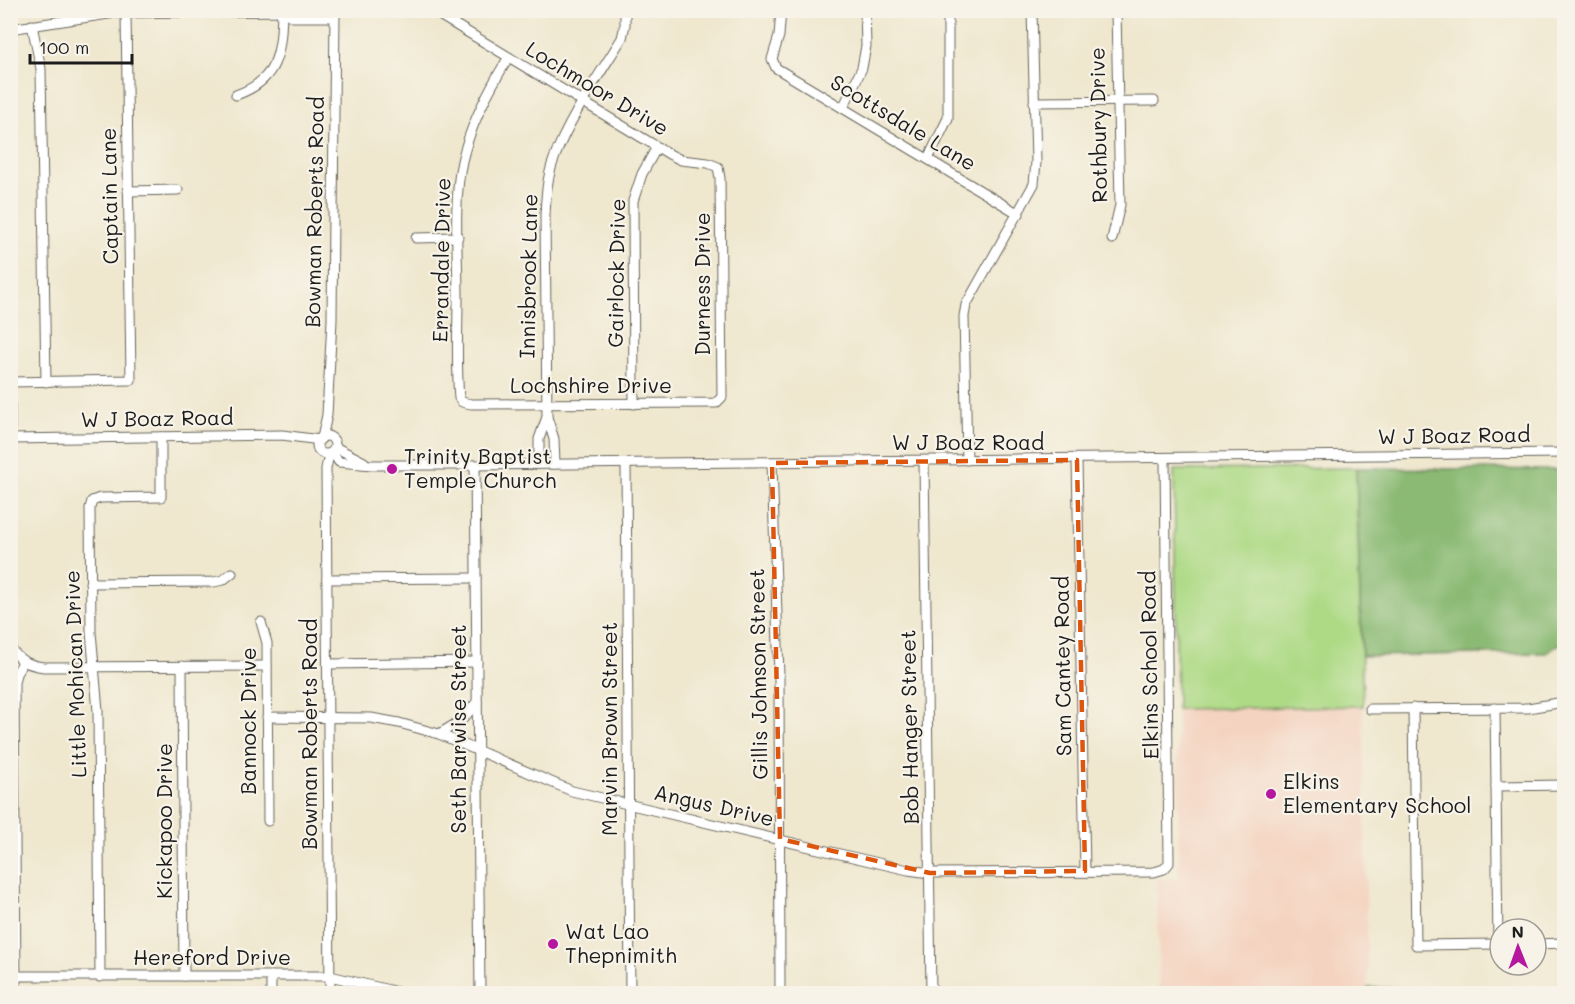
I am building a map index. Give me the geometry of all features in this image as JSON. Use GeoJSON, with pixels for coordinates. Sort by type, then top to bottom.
{"type":"FeatureCollection","features":[{"type":"Feature","properties":{"kind":"street","name":"Lochmoor Drive"},"geometry":{"type":"LineString","coordinates":[[431,10],[657,147],[681,160],[708,163],[718,167]]}},
{"type":"Feature","properties":{"kind":"street","name":"Innisbrook Lane"},"geometry":{"type":"LineString","coordinates":[[555,464],[554,439],[547,417],[545,214],[547,190],[553,161],[563,137],[622,38],[625,10]]}},
{"type":"Feature","properties":{"kind":"street","name":"Scottsdale Lane"},"geometry":{"type":"LineString","coordinates":[[781,10],[779,36],[772,60],[776,68],[1019,214]]}},
{"type":"Feature","properties":{"kind":"street"},"geometry":{"type":"LineString","coordinates":[[843,108],[862,68],[866,46],[865,10]]}},
{"type":"Feature","properties":{"kind":"street"},"geometry":{"type":"LineString","coordinates":[[928,159],[948,118],[948,10]]}},
{"type":"Feature","properties":{"kind":"street"},"geometry":{"type":"LineString","coordinates":[[967,460],[964,316],[966,304],[1034,184],[1032,10]]}},
{"type":"Feature","properties":{"kind":"street","name":"Rothbury Drive"},"geometry":{"type":"LineString","coordinates":[[1112,239],[1120,205],[1116,10]]}},
{"type":"Feature","properties":{"kind":"street"},"geometry":{"type":"LineString","coordinates":[[236,95],[260,83],[274,67],[282,38],[283,11]]}},
{"type":"Feature","properties":{"kind":"street"},"geometry":{"type":"LineString","coordinates":[[10,29],[126,12],[283,11],[293,17],[335,14]]}},
{"type":"Feature","properties":{"kind":"street","name":"Captain Lane"},"geometry":{"type":"LineString","coordinates":[[45,382],[131,380],[126,12]]}},
{"type":"Feature","properties":{"kind":"street","name":"Bowman Roberts Road"},"geometry":{"type":"LineString","coordinates":[[330,993],[326,446],[332,320],[335,14]]}},
{"type":"Feature","properties":{"kind":"street"},"geometry":{"type":"LineString","coordinates":[[10,382],[45,382],[41,69],[32,26]]}},
{"type":"Feature","properties":{"kind":"street","name":"Errandale Drive"},"geometry":{"type":"LineString","coordinates":[[462,402],[459,393],[458,237],[462,163],[468,139],[490,87],[508,57]]}},
{"type":"Feature","properties":{"kind":"street"},"geometry":{"type":"LineString","coordinates":[[1034,102],[1154,101]]}},
{"type":"Feature","properties":{"kind":"street","name":"Gairlock Drive"},"geometry":{"type":"LineString","coordinates":[[634,404],[633,201],[642,174],[657,147]]}},
{"type":"Feature","properties":{"kind":"street","name":"Durness Drive"},"geometry":{"type":"LineString","coordinates":[[718,167],[720,178],[720,400]]}},
{"type":"Feature","properties":{"kind":"street"},"geometry":{"type":"LineString","coordinates":[[128,191],[178,190]]}},
{"type":"Feature","properties":{"kind":"street"},"geometry":{"type":"LineString","coordinates":[[416,238],[458,237]]}},
{"type":"Feature","properties":{"kind":"street"},"geometry":{"type":"LineString","coordinates":[[10,393],[10,434]]}},
{"type":"Feature","properties":{"kind":"street","name":"Lochshire Drive"},"geometry":{"type":"LineString","coordinates":[[462,402],[471,404],[708,404],[720,400]]}},
{"type":"Feature","properties":{"kind":"street","name":"Innisbrook Lane"},"geometry":{"type":"LineString","coordinates":[[539,464],[539,440],[547,417]]}},
{"type":"Feature","properties":{"kind":"street","name":"W J Boaz Road"},"geometry":{"type":"LineString","coordinates":[[10,439],[282,435],[305,438],[372,465],[1077,460],[1564,453]]}},
{"type":"Feature","properties":{"kind":"street","name":"Little Mohican Drive"},"geometry":{"type":"LineString","coordinates":[[100,976],[98,711],[91,632],[89,514],[92,501],[100,498],[161,497],[161,437]]}},
{"type":"Feature","properties":{"kind":"street","name":"Elkins School Road"},"geometry":{"type":"LineString","coordinates":[[1164,869],[1169,863],[1165,458]]}},
{"type":"Feature","properties":{"kind":"street","name":"Sam Cantey Road"},"geometry":{"type":"LineString","coordinates":[[1077,460],[1084,871]]}},
{"type":"Feature","properties":{"kind":"street","name":"Bob Hanger Street"},"geometry":{"type":"LineString","coordinates":[[924,461],[932,993]]}},
{"type":"Feature","properties":{"kind":"street","name":"Gillis Johnson Street"},"geometry":{"type":"LineString","coordinates":[[772,463],[779,676],[780,993]]}},
{"type":"Feature","properties":{"kind":"street","name":"Marvin Brown Street"},"geometry":{"type":"LineString","coordinates":[[626,464],[630,993]]}},
{"type":"Feature","properties":{"kind":"street","name":"Seth Barwise Street"},"geometry":{"type":"LineString","coordinates":[[475,465],[480,993]]}},
{"type":"Feature","properties":{"kind":"street"},"geometry":{"type":"LineString","coordinates":[[90,583],[214,582],[223,580],[232,573]]}},
{"type":"Feature","properties":{"kind":"street"},"geometry":{"type":"LineString","coordinates":[[327,579],[476,578]]}},
{"type":"Feature","properties":{"kind":"street","name":"Bannock Drive"},"geometry":{"type":"LineString","coordinates":[[261,622],[267,643],[267,821]]}},
{"type":"Feature","properties":{"kind":"street"},"geometry":{"type":"LineString","coordinates":[[10,648],[23,662],[44,667],[267,666]]}},
{"type":"Feature","properties":{"kind":"street"},"geometry":{"type":"LineString","coordinates":[[16,993],[13,918],[14,683],[23,662]]}},
{"type":"Feature","properties":{"kind":"street"},"geometry":{"type":"LineString","coordinates":[[328,664],[477,662]]}},
{"type":"Feature","properties":{"kind":"street","name":"Kickapoo Drive"},"geometry":{"type":"LineString","coordinates":[[182,666],[184,976]]}},
{"type":"Feature","properties":{"kind":"street"},"geometry":{"type":"LineString","coordinates":[[440,734],[462,720],[477,702]]}},
{"type":"Feature","properties":{"kind":"street"},"geometry":{"type":"LineString","coordinates":[[1370,709],[1495,708],[1547,706],[1564,702]]}},
{"type":"Feature","properties":{"kind":"street"},"geometry":{"type":"LineString","coordinates":[[1413,708],[1416,945],[1488,944]]}},
{"type":"Feature","properties":{"kind":"street"},"geometry":{"type":"LineString","coordinates":[[1495,708],[1498,917]]}},
{"type":"Feature","properties":{"kind":"street","name":"Angus Drive"},"geometry":{"type":"LineString","coordinates":[[267,717],[371,718],[399,723],[440,734],[560,787],[908,870],[930,873],[1084,871],[1143,873],[1164,869]]}},
{"type":"Feature","properties":{"kind":"street"},"geometry":{"type":"LineString","coordinates":[[1496,786],[1564,784]]}},
{"type":"Feature","properties":{"kind":"street"},"geometry":{"type":"LineString","coordinates":[[1548,944],[1564,943]]}},
{"type":"Feature","properties":{"kind":"street","name":"Hereford Drive"},"geometry":{"type":"LineString","coordinates":[[16,976],[330,976],[406,993]]}},
{"type":"Feature","properties":{"kind":"street"},"geometry":{"type":"LineString","coordinates":[[270,976],[271,993]]}},
{"type":"Feature","properties":{"kind":"highlighted area"},"geometry":{"type":"Polygon","coordinates":[[[1077,460],[1085,871],[930,873],[780,839],[772,463],[1077,460]]]}},
{"type":"Feature","properties":{"kind":"shaded area","name":"Elkins Elementary School"},"geometry":{"type":"Polygon","coordinates":[[[1363,706],[1368,993],[1159,993],[1157,879],[1179,878],[1177,709],[1363,706]]]}},
{"type":"Feature","properties":{"kind":"green space"},"geometry":{"type":"Polygon","coordinates":[[[1356,468],[1363,706],[1177,709],[1174,470],[1356,468]]]}},
{"type":"Feature","properties":{"kind":"green space"},"geometry":{"type":"Polygon","coordinates":[[[1356,468],[1564,470],[1564,640],[1546,653],[1362,656],[1356,468]]]}},
{"type":"Feature","properties":{"kind":"green space"},"geometry":{"type":"Polygon","coordinates":[[[1368,988],[1412,988],[1412,993],[1368,993],[1368,988]]]}},
{"type":"Feature","properties":{"kind":"place","name":"Trinity Baptist Temple Church"},"geometry":{"type":"Point","coordinates":[392,469]}},
{"type":"Feature","properties":{"kind":"place","name":"Elkins Elementary School"},"geometry":{"type":"Point","coordinates":[1271,794]}},
{"type":"Feature","properties":{"kind":"place","name":"Wat Lao Thepnimith"},"geometry":{"type":"Point","coordinates":[553,944]}}]}
